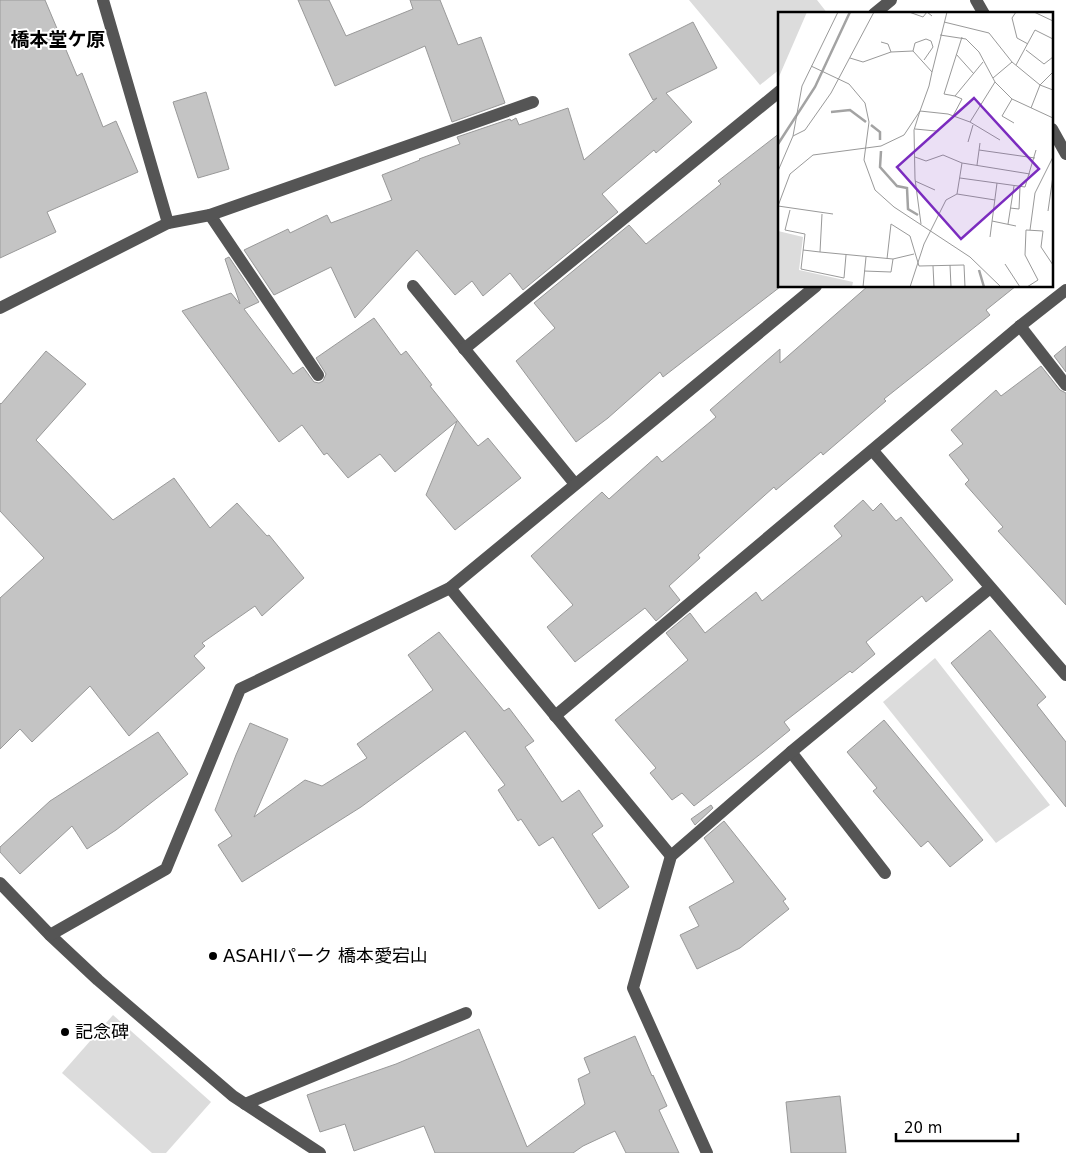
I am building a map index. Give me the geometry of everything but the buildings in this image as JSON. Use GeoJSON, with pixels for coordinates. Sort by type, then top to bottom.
{"type":"FeatureCollection","features":[{"type":"Feature","properties":{"kind":"street"},"geometry":{"type":"LineString","coordinates":[[103,0],[168,223]]}},
{"type":"Feature","properties":{"kind":"street"},"geometry":{"type":"LineString","coordinates":[[876,12],[891,0]]}},
{"type":"Feature","properties":{"kind":"street"},"geometry":{"type":"LineString","coordinates":[[976,0],[983,12]]}},
{"type":"Feature","properties":{"kind":"street"},"geometry":{"type":"LineString","coordinates":[[464,348],[778,93]]}},
{"type":"Feature","properties":{"kind":"street"},"geometry":{"type":"LineString","coordinates":[[0,308],[168,223],[210,215],[533,102]]}},
{"type":"Feature","properties":{"kind":"street"},"geometry":{"type":"LineString","coordinates":[[1054,133],[1066,154]]}},
{"type":"Feature","properties":{"kind":"street"},"geometry":{"type":"LineString","coordinates":[[210,215],[318,375]]}},
{"type":"Feature","properties":{"kind":"street"},"geometry":{"type":"LineString","coordinates":[[413,286],[575,484]]}},
{"type":"Feature","properties":{"kind":"street"},"geometry":{"type":"LineString","coordinates":[[50,935],[166,869],[240,689],[450,588],[814,288]]}},
{"type":"Feature","properties":{"kind":"street"},"geometry":{"type":"LineString","coordinates":[[555,716],[1020,326],[1066,290]]}},
{"type":"Feature","properties":{"kind":"street"},"geometry":{"type":"LineString","coordinates":[[1020,326],[1066,385]]}},
{"type":"Feature","properties":{"kind":"street"},"geometry":{"type":"LineString","coordinates":[[873,451],[1066,675]]}},
{"type":"Feature","properties":{"kind":"street"},"geometry":{"type":"LineString","coordinates":[[450,588],[671,856]]}},
{"type":"Feature","properties":{"kind":"street"},"geometry":{"type":"LineString","coordinates":[[707,1153],[634,988],[671,856],[791,752],[990,588]]}},
{"type":"Feature","properties":{"kind":"street"},"geometry":{"type":"LineString","coordinates":[[791,752],[884,873]]}},
{"type":"Feature","properties":{"kind":"street"},"geometry":{"type":"LineString","coordinates":[[0,884],[98,980],[233,1096],[320,1153]]}},
{"type":"Feature","properties":{"kind":"street"},"geometry":{"type":"LineString","coordinates":[[245,1104],[466,1013]]}},
{"type":"Feature","properties":{"kind":"shaded area"},"geometry":{"type":"Polygon","coordinates":[[[689,0],[817,0],[826,12],[778,12],[778,71],[760,85],[689,0]]]}},
{"type":"Feature","properties":{"kind":"shaded area"},"geometry":{"type":"Polygon","coordinates":[[[935,658],[1050,805],[996,843],[883,702],[935,658]]]}},
{"type":"Feature","properties":{"kind":"shaded area"},"geometry":{"type":"Polygon","coordinates":[[[113,1015],[211,1102],[166,1153],[152,1153],[62,1073],[113,1015]]]}},
{"type":"Feature","properties":{"kind":"place","name":"ASAHIパーク 橋本愛宕山"},"geometry":{"type":"Point","coordinates":[213,956]}},
{"type":"Feature","properties":{"kind":"place","name":"記念碑"},"geometry":{"type":"Point","coordinates":[65,1032]}},
{"type":"Feature","properties":{"kind":"district","name":"橋本堂ケ原"},"geometry":{"type":"Point","coordinates":[58,39]}}]}
